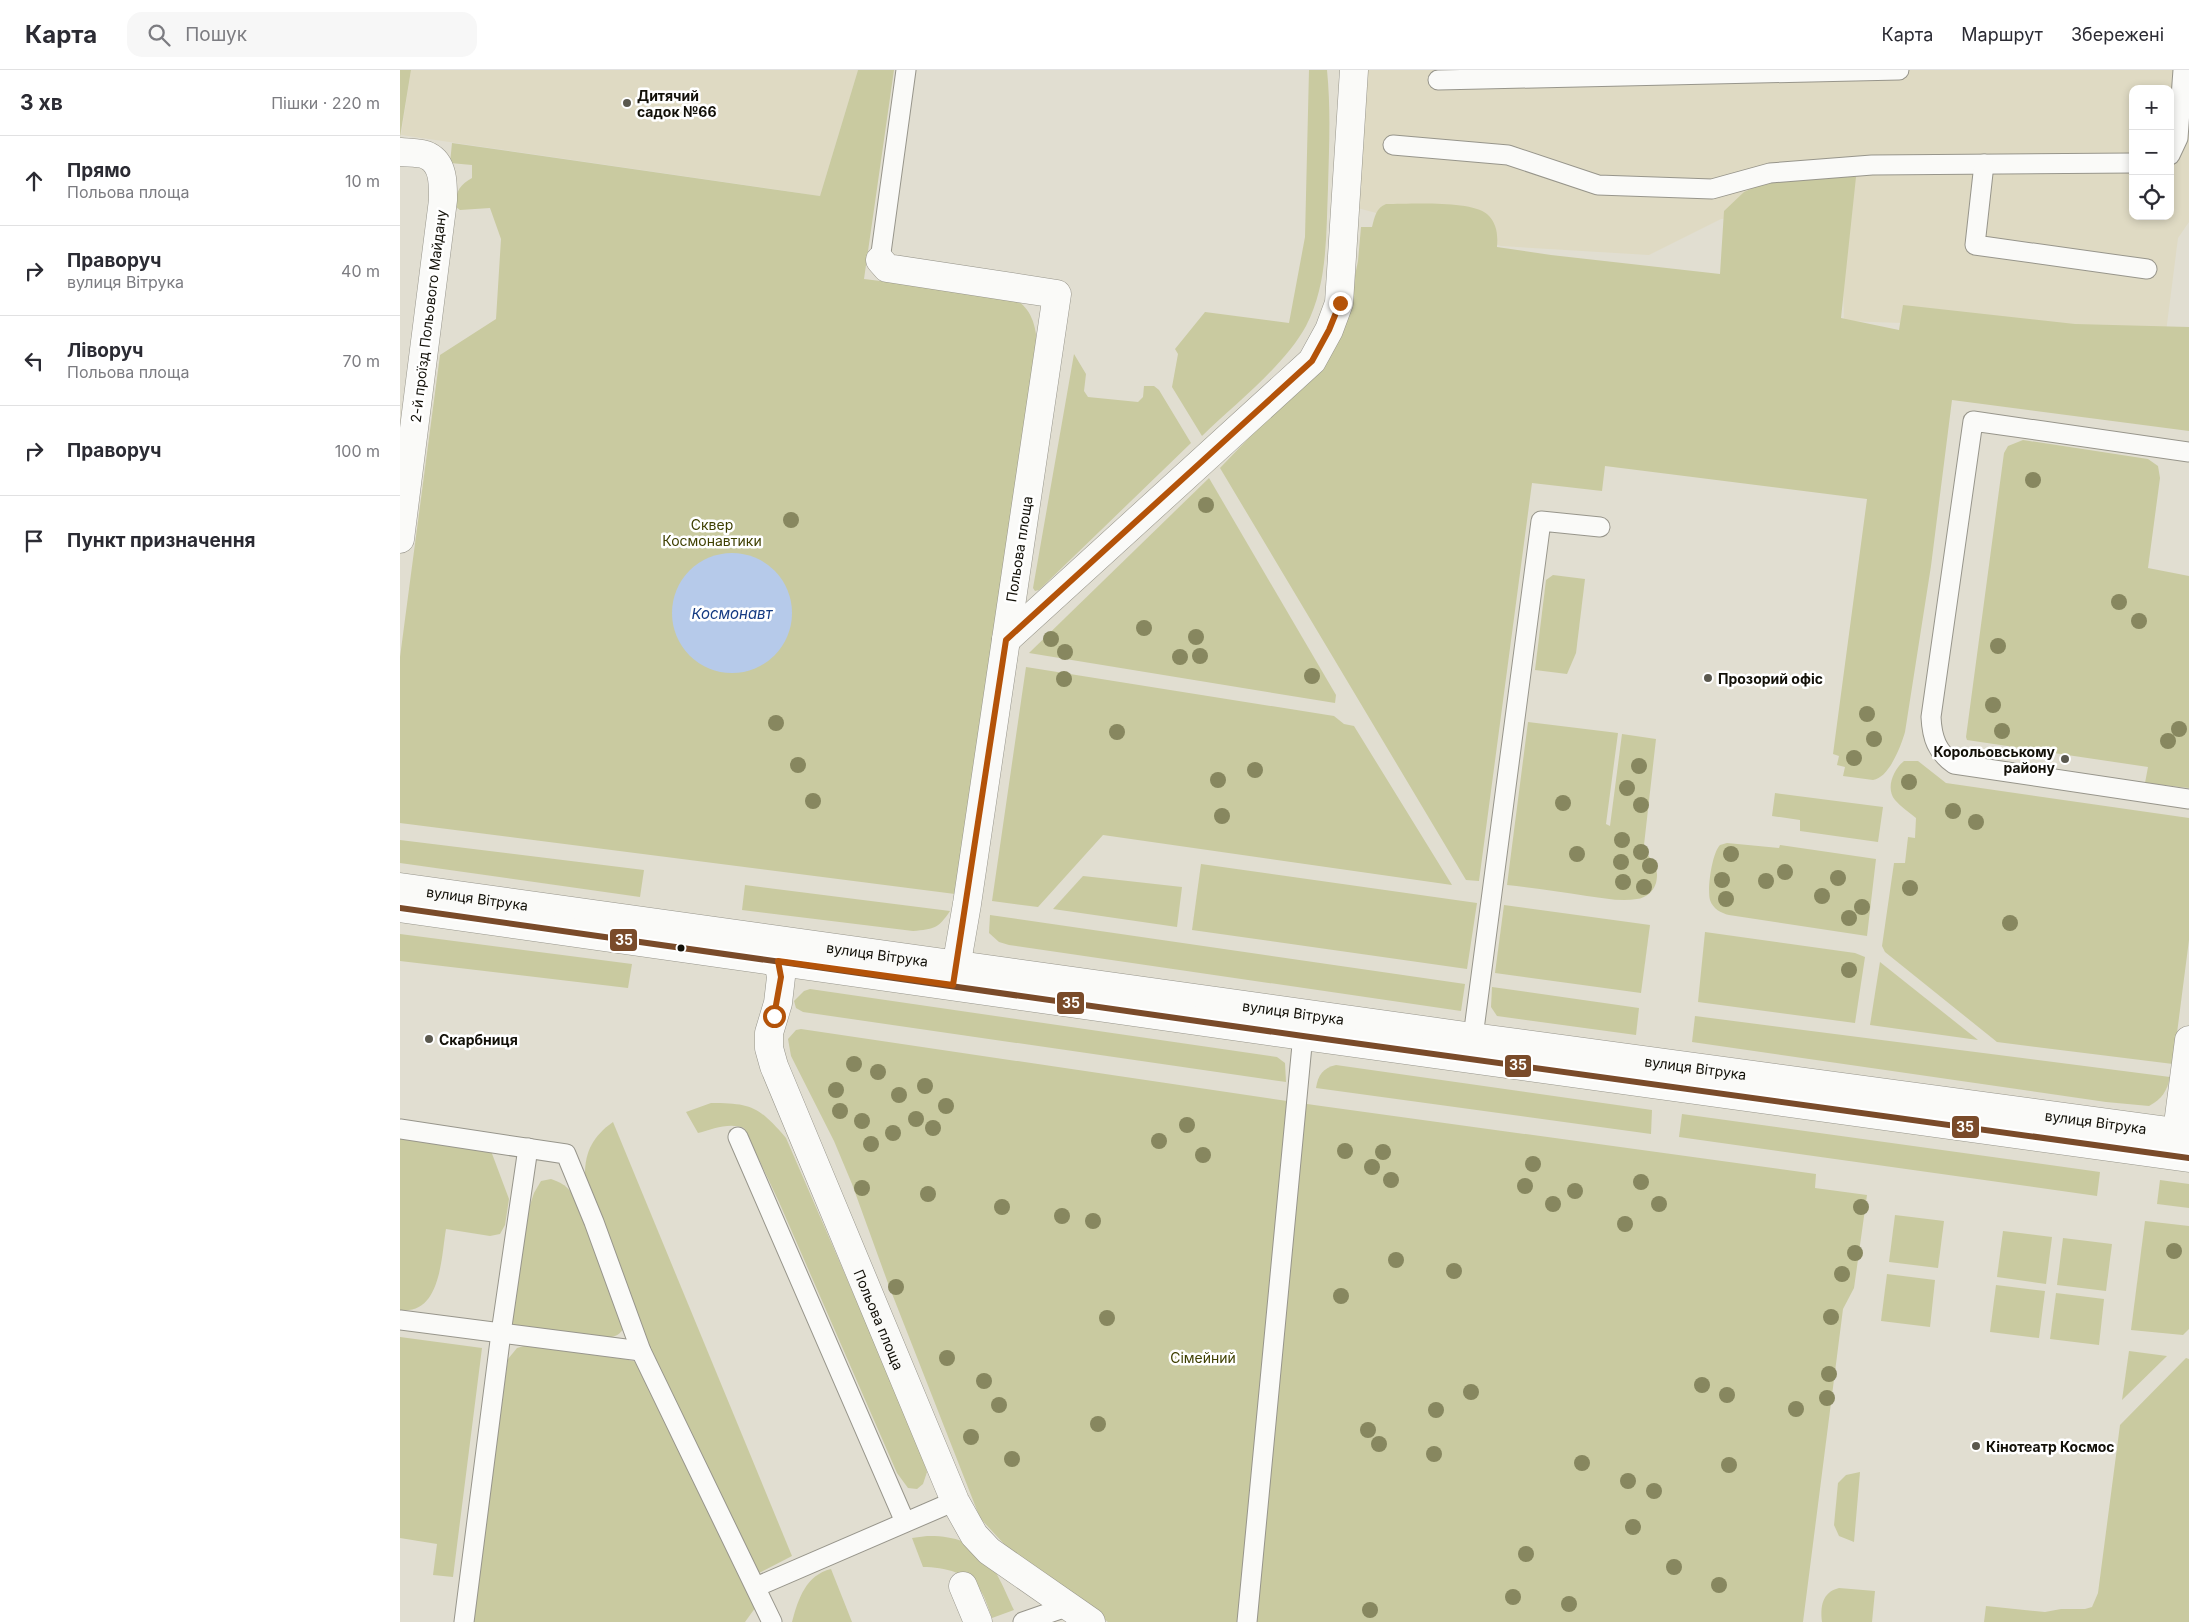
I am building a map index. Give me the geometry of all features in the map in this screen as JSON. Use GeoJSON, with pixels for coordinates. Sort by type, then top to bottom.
{"type":"FeatureCollection","features":[{"type":"Feature","properties":{"kind":"main road"},"geometry":{"type":"LineString","coordinates":[[1006,640],[1312,361],[1329,330],[1340,303],[1354,70]]}},
{"type":"Feature","properties":{"kind":"main road","name":"2-й проїзд Польового Майдану"},"geometry":{"type":"LineString","coordinates":[[400,152],[428,156],[438,165],[443,181],[443,200],[400,539]]}},
{"type":"Feature","properties":{"kind":"main road","name":"Польова площа"},"geometry":{"type":"LineString","coordinates":[[880,260],[887,268],[1058,294],[967,904],[954,974]]}},
{"type":"Feature","properties":{"kind":"main road","name":"вулиця Вітрука"},"geometry":{"type":"LineString","coordinates":[[400,886],[954,974],[2182,1145]]}},
{"type":"Feature","properties":{"kind":"main road","name":"вулиця Вітрука"},"geometry":{"type":"LineString","coordinates":[[400,908],[778,961],[954,974]]}},
{"type":"Feature","properties":{"kind":"main road","name":"Польова площа"},"geometry":{"type":"LineString","coordinates":[[778,961],[781,977],[778,1003],[769,1033],[769,1048],[774,1066],[955,1502],[974,1535],[989,1551],[1091,1622]]}},
{"type":"Feature","properties":{"kind":"main road","name":"вулиця Вітрука"},"geometry":{"type":"LineString","coordinates":[[1304,1024],[1473,1037],[2182,1145]]}},
{"type":"Feature","properties":{"kind":"main road"},"geometry":{"type":"LineString","coordinates":[[2182,1145],[2189,1040]]}},
{"type":"Feature","properties":{"kind":"main road"},"geometry":{"type":"LineString","coordinates":[[963,1586],[978,1622]]}},
{"type":"Feature","properties":{"kind":"lane"},"geometry":{"type":"LineString","coordinates":[[880,260],[906,70]]}},
{"type":"Feature","properties":{"kind":"lane"},"geometry":{"type":"LineString","coordinates":[[1438,80],[1899,70]]}},
{"type":"Feature","properties":{"kind":"lane"},"geometry":{"type":"LineString","coordinates":[[2174,146],[2178,138],[2183,70]]}},
{"type":"Feature","properties":{"kind":"lane"},"geometry":{"type":"LineString","coordinates":[[1393,145],[1508,155],[1598,185],[1712,189],[1770,172],[1872,165],[2129,163]]}},
{"type":"Feature","properties":{"kind":"lane"},"geometry":{"type":"LineString","coordinates":[[1984,164],[1975,245],[2147,269]]}},
{"type":"Feature","properties":{"kind":"lane"},"geometry":{"type":"LineString","coordinates":[[2189,452],[1973,421],[1931,717],[1932,732],[1936,746],[1945,758],[1954,764],[2189,799]]}},
{"type":"Feature","properties":{"kind":"lane"},"geometry":{"type":"LineString","coordinates":[[1473,1037],[1541,521],[1600,527]]}},
{"type":"Feature","properties":{"kind":"lane"},"geometry":{"type":"LineString","coordinates":[[1247,1622],[1304,1024]]}},
{"type":"Feature","properties":{"kind":"lane"},"geometry":{"type":"LineString","coordinates":[[400,1130],[566,1154],[594,1222],[641,1351],[772,1622]]}},
{"type":"Feature","properties":{"kind":"lane"},"geometry":{"type":"LineString","coordinates":[[738,1138],[905,1522]]}},
{"type":"Feature","properties":{"kind":"lane"},"geometry":{"type":"LineString","coordinates":[[464,1622],[501,1334],[528,1148]]}},
{"type":"Feature","properties":{"kind":"lane"},"geometry":{"type":"LineString","coordinates":[[400,1320],[641,1351]]}},
{"type":"Feature","properties":{"kind":"lane"},"geometry":{"type":"LineString","coordinates":[[756,1587],[955,1502]]}},
{"type":"Feature","properties":{"kind":"lane"},"geometry":{"type":"LineString","coordinates":[[1023,1622],[1069,1606]]}},
{"type":"Feature","properties":{"kind":"shaded area","name":"Дитячий садок №66"},"geometry":{"type":"Polygon","coordinates":[[[411,70],[858,70],[820,196],[401,135],[411,70]]]}},
{"type":"Feature","properties":{"kind":"shaded area"},"geometry":{"type":"Polygon","coordinates":[[[1348,70],[2189,70],[2189,222],[2178,238],[2166,332],[1844,321],[1841,207],[1721,219],[1649,255],[1501,246],[1335,202],[1348,70]]]}},
{"type":"Feature","properties":{"kind":"green space"},"geometry":{"type":"Polygon","coordinates":[[[400,70],[411,70],[400,137],[400,70]]]}},
{"type":"Feature","properties":{"kind":"green space","name":"Сквер Космонавтики"},"geometry":{"type":"Polygon","coordinates":[[[858,70],[894,70],[864,279],[1011,297],[1023,305],[1030,315],[1035,327],[1037,341],[955,894],[400,823],[400,657],[440,355],[496,319],[501,239],[490,208],[460,210],[456,207],[456,198],[459,190],[472,178],[472,165],[450,163],[452,143],[820,196],[858,70]]]}},
{"type":"Feature","properties":{"kind":"green space"},"geometry":{"type":"Polygon","coordinates":[[[1309,70],[1327,70],[1329,100],[1326,241],[1318,293],[1306,326],[1297,341],[1258,384],[1202,436],[1172,387],[1178,354],[1175,349],[1205,312],[1289,323],[1305,237],[1309,70]]]}},
{"type":"Feature","properties":{"kind":"green space"},"geometry":{"type":"Polygon","coordinates":[[[1820,175],[1856,177],[1841,318],[1899,330],[1903,305],[2075,324],[2189,327],[2189,431],[1952,400],[1931,566],[1905,732],[1889,768],[1879,778],[1873,780],[1843,776],[1845,767],[1837,765],[1839,756],[1833,754],[1867,499],[1605,466],[1602,491],[1532,483],[1479,881],[1466,880],[1220,468],[1266,420],[1353,285],[1358,261],[1361,227],[1372,227],[1378,210],[1386,204],[1439,204],[1479,210],[1487,214],[1495,225],[1497,247],[1720,274],[1724,211],[1744,192],[1766,182],[1820,175]]]}},
{"type":"Feature","properties":{"kind":"green space"},"geometry":{"type":"Polygon","coordinates":[[[1074,354],[1086,374],[1084,391],[1088,397],[1138,402],[1143,397],[1144,386],[1154,386],[1159,390],[1191,443],[1039,590],[1035,591],[1033,588],[1074,354]]]}},
{"type":"Feature","properties":{"kind":"green space"},"geometry":{"type":"Polygon","coordinates":[[[2023,440],[2148,459],[2158,466],[2160,478],[2148,568],[2189,576],[2189,788],[2145,783],[2148,767],[1967,740],[2004,453],[2008,446],[2023,440]]]}},
{"type":"Feature","properties":{"kind":"green space"},"geometry":{"type":"Polygon","coordinates":[[[1209,478],[1336,695],[1335,703],[1029,653],[1209,478]]]}},
{"type":"Feature","properties":{"kind":"green space"},"geometry":{"type":"Polygon","coordinates":[[[1553,575],[1585,579],[1576,653],[1567,674],[1535,670],[1546,580],[1553,575]]]}},
{"type":"Feature","properties":{"kind":"green space"},"geometry":{"type":"Polygon","coordinates":[[[1026,667],[1334,716],[1344,724],[1354,726],[1452,885],[1103,835],[1038,907],[992,901],[1026,667]]]}},
{"type":"Feature","properties":{"kind":"green space"},"geometry":{"type":"Polygon","coordinates":[[[1528,722],[1618,733],[1606,824],[1610,826],[1622,734],[1656,739],[1644,845],[1647,854],[1655,865],[1657,876],[1655,886],[1646,896],[1631,900],[1618,900],[1507,885],[1528,722]]]}},
{"type":"Feature","properties":{"kind":"green space"},"geometry":{"type":"Polygon","coordinates":[[[1904,761],[1918,761],[1946,783],[2189,818],[2189,940],[2173,1064],[1997,1042],[1885,952],[1882,946],[1894,863],[1905,863],[1908,837],[1915,838],[1916,818],[1895,800],[1891,790],[1894,774],[1904,761]]]}},
{"type":"Feature","properties":{"kind":"green space"},"geometry":{"type":"Polygon","coordinates":[[[1775,793],[1883,807],[1878,842],[1800,831],[1800,820],[1772,816],[1775,793]]]}},
{"type":"Feature","properties":{"kind":"green space"},"geometry":{"type":"Polygon","coordinates":[[[400,840],[644,870],[640,897],[400,863],[400,840]]]}},
{"type":"Feature","properties":{"kind":"green space"},"geometry":{"type":"Polygon","coordinates":[[[1727,843],[1779,848],[1780,845],[1876,859],[1867,936],[1729,915],[1718,910],[1713,906],[1709,895],[1711,871],[1717,849],[1720,845],[1727,843]]]}},
{"type":"Feature","properties":{"kind":"green space"},"geometry":{"type":"Polygon","coordinates":[[[1201,864],[1477,903],[1467,969],[1192,930],[1201,864]]]}},
{"type":"Feature","properties":{"kind":"green space"},"geometry":{"type":"Polygon","coordinates":[[[1083,876],[1182,887],[1177,927],[1053,909],[1083,876]]]}},
{"type":"Feature","properties":{"kind":"green space"},"geometry":{"type":"Polygon","coordinates":[[[745,885],[950,911],[939,925],[926,930],[913,931],[742,910],[745,885]]]}},
{"type":"Feature","properties":{"kind":"green space"},"geometry":{"type":"Polygon","coordinates":[[[1504,905],[1650,925],[1641,993],[1495,973],[1504,905]]]}},
{"type":"Feature","properties":{"kind":"green space"},"geometry":{"type":"Polygon","coordinates":[[[990,915],[1465,984],[1461,1011],[1009,945],[999,942],[989,933],[990,915]]]}},
{"type":"Feature","properties":{"kind":"green space"},"geometry":{"type":"Polygon","coordinates":[[[1705,932],[1855,953],[1865,957],[1855,1023],[1698,1002],[1705,932]]]}},
{"type":"Feature","properties":{"kind":"green space"},"geometry":{"type":"Polygon","coordinates":[[[400,934],[632,964],[628,988],[400,961],[400,934]]]}},
{"type":"Feature","properties":{"kind":"green space"},"geometry":{"type":"Polygon","coordinates":[[[1880,962],[1978,1040],[1870,1025],[1880,962]]]}},
{"type":"Feature","properties":{"kind":"green space"},"geometry":{"type":"Polygon","coordinates":[[[1492,987],[1639,1008],[1636,1035],[1497,1016],[1491,1007],[1492,987]]]}},
{"type":"Feature","properties":{"kind":"green space"},"geometry":{"type":"Polygon","coordinates":[[[810,989],[1277,1057],[1285,1063],[1286,1082],[803,1012],[796,1008],[794,1001],[804,991],[810,989]]]}},
{"type":"Feature","properties":{"kind":"green space"},"geometry":{"type":"Polygon","coordinates":[[[1695,1016],[2170,1077],[2163,1094],[2149,1106],[2106,1102],[1692,1042],[1695,1016]]]}},
{"type":"Feature","properties":{"kind":"green space","name":"Сімейний"},"geometry":{"type":"Polygon","coordinates":[[[801,1029],[1314,1105],[1816,1174],[1815,1188],[1867,1195],[1854,1288],[1843,1309],[1803,1622],[1108,1622],[1004,1544],[980,1518],[889,1286],[852,1184],[834,1141],[791,1056],[788,1039],[796,1030],[801,1029]]]}},
{"type":"Feature","properties":{"kind":"green space"},"geometry":{"type":"Polygon","coordinates":[[[1336,1065],[1652,1110],[1651,1134],[1316,1088],[1322,1073],[1336,1065]]]}},
{"type":"Feature","properties":{"kind":"green space"},"geometry":{"type":"Polygon","coordinates":[[[711,1103],[736,1104],[754,1109],[769,1119],[786,1138],[915,1436],[927,1472],[923,1484],[917,1489],[908,1488],[897,1473],[779,1202],[744,1128],[727,1126],[698,1133],[686,1112],[711,1103]]]}},
{"type":"Feature","properties":{"kind":"green space"},"geometry":{"type":"Polygon","coordinates":[[[1682,1114],[2100,1172],[2097,1196],[1679,1137],[1682,1114]]]}},
{"type":"Feature","properties":{"kind":"green space"},"geometry":{"type":"Polygon","coordinates":[[[613,1122],[792,1556],[755,1575],[648,1351],[585,1179],[586,1161],[591,1146],[613,1122]]]}},
{"type":"Feature","properties":{"kind":"green space"},"geometry":{"type":"Polygon","coordinates":[[[400,1137],[491,1151],[509,1199],[505,1225],[500,1234],[490,1236],[446,1229],[440,1269],[431,1294],[424,1304],[414,1309],[400,1310],[400,1137]]]}},
{"type":"Feature","properties":{"kind":"green space"},"geometry":{"type":"Polygon","coordinates":[[[551,1179],[567,1188],[573,1194],[577,1203],[623,1329],[616,1336],[606,1338],[508,1325],[529,1208],[534,1193],[541,1181],[551,1179]]]}},
{"type":"Feature","properties":{"kind":"green space"},"geometry":{"type":"Polygon","coordinates":[[[2160,1180],[2189,1184],[2189,1208],[2157,1204],[2160,1180]]]}},
{"type":"Feature","properties":{"kind":"green space"},"geometry":{"type":"Polygon","coordinates":[[[1895,1215],[1944,1221],[1938,1268],[1889,1262],[1895,1215]]]}},
{"type":"Feature","properties":{"kind":"green space"},"geometry":{"type":"Polygon","coordinates":[[[2145,1221],[2189,1226],[2189,1329],[2183,1335],[2131,1330],[2145,1221]]]}},
{"type":"Feature","properties":{"kind":"green space"},"geometry":{"type":"Polygon","coordinates":[[[2003,1231],[2052,1237],[2046,1284],[1997,1277],[2003,1231]]]}},
{"type":"Feature","properties":{"kind":"green space"},"geometry":{"type":"Polygon","coordinates":[[[2063,1238],[2112,1244],[2106,1291],[2057,1285],[2063,1238]]]}},
{"type":"Feature","properties":{"kind":"green space"},"geometry":{"type":"Polygon","coordinates":[[[1887,1274],[1935,1280],[1930,1327],[1881,1321],[1887,1274]]]}},
{"type":"Feature","properties":{"kind":"green space"},"geometry":{"type":"Polygon","coordinates":[[[1996,1285],[2045,1291],[2039,1338],[1990,1332],[1996,1285]]]}},
{"type":"Feature","properties":{"kind":"green space"},"geometry":{"type":"Polygon","coordinates":[[[2056,1293],[2104,1299],[2099,1345],[2050,1339],[2056,1293]]]}},
{"type":"Feature","properties":{"kind":"green space"},"geometry":{"type":"Polygon","coordinates":[[[400,1337],[482,1348],[453,1577],[433,1575],[437,1544],[400,1538],[400,1337]]]}},
{"type":"Feature","properties":{"kind":"green space"},"geometry":{"type":"Polygon","coordinates":[[[524,1346],[642,1363],[758,1604],[745,1622],[472,1622],[508,1359],[517,1348],[524,1346]]]}},
{"type":"Feature","properties":{"kind":"green space"},"geometry":{"type":"Polygon","coordinates":[[[2129,1351],[2167,1356],[2122,1400],[2129,1351]]]}},
{"type":"Feature","properties":{"kind":"green space"},"geometry":{"type":"Polygon","coordinates":[[[2186,1358],[2189,1359],[2189,1622],[1984,1622],[1986,1606],[2045,1612],[2092,1607],[2098,1593],[2120,1425],[2186,1358]]]}},
{"type":"Feature","properties":{"kind":"green space"},"geometry":{"type":"Polygon","coordinates":[[[1860,1472],[1854,1542],[1839,1536],[1834,1525],[1838,1483],[1846,1475],[1860,1472]]]}},
{"type":"Feature","properties":{"kind":"green space"},"geometry":{"type":"Polygon","coordinates":[[[927,1536],[946,1537],[974,1547],[992,1567],[1014,1610],[992,1618],[982,1593],[971,1580],[956,1572],[923,1567],[912,1538],[927,1536]]]}},
{"type":"Feature","properties":{"kind":"green space"},"geometry":{"type":"Polygon","coordinates":[[[831,1569],[852,1622],[792,1622],[800,1597],[809,1582],[822,1572],[831,1569]]]}},
{"type":"Feature","properties":{"kind":"green space"},"geometry":{"type":"Polygon","coordinates":[[[1839,1588],[1875,1591],[1872,1622],[1822,1622],[1821,1611],[1823,1601],[1829,1593],[1839,1588]]]}},
{"type":"Feature","properties":{"kind":"water","name":"Космонавт"},"geometry":{"type":"Polygon","coordinates":[[[732,553],[755,557],[775,570],[788,590],[792,613],[788,636],[775,656],[755,669],[732,673],[709,669],[689,656],[676,636],[672,613],[676,590],[689,570],[709,557],[732,553]]]}},
{"type":"Feature","properties":{"kind":"transit line","name":"35"},"geometry":{"type":"LineString","coordinates":[[400,908],[1303,1036],[2189,1158]]}},
{"type":"Feature","properties":{"kind":"place","name":"Дитячий садок №66"},"geometry":{"type":"Point","coordinates":[627,103]}},
{"type":"Feature","properties":{"kind":"place","name":"Прозорий офіс"},"geometry":{"type":"Point","coordinates":[1708,678]}},
{"type":"Feature","properties":{"kind":"place","name":"Корольовському району"},"geometry":{"type":"Point","coordinates":[2065,759]}},
{"type":"Feature","properties":{"kind":"place","name":"Скарбниця"},"geometry":{"type":"Point","coordinates":[429,1039]}},
{"type":"Feature","properties":{"kind":"place","name":"Кінотеатр Космос"},"geometry":{"type":"Point","coordinates":[1976,1446]}},
{"type":"Feature","properties":{"kind":"route"},"geometry":{"type":"LineString","coordinates":[[774,1016],[778,1003],[781,977],[778,961],[953,985],[955,963],[967,904],[1006,640],[1312,361],[1329,330],[1340,303]]}}]}
